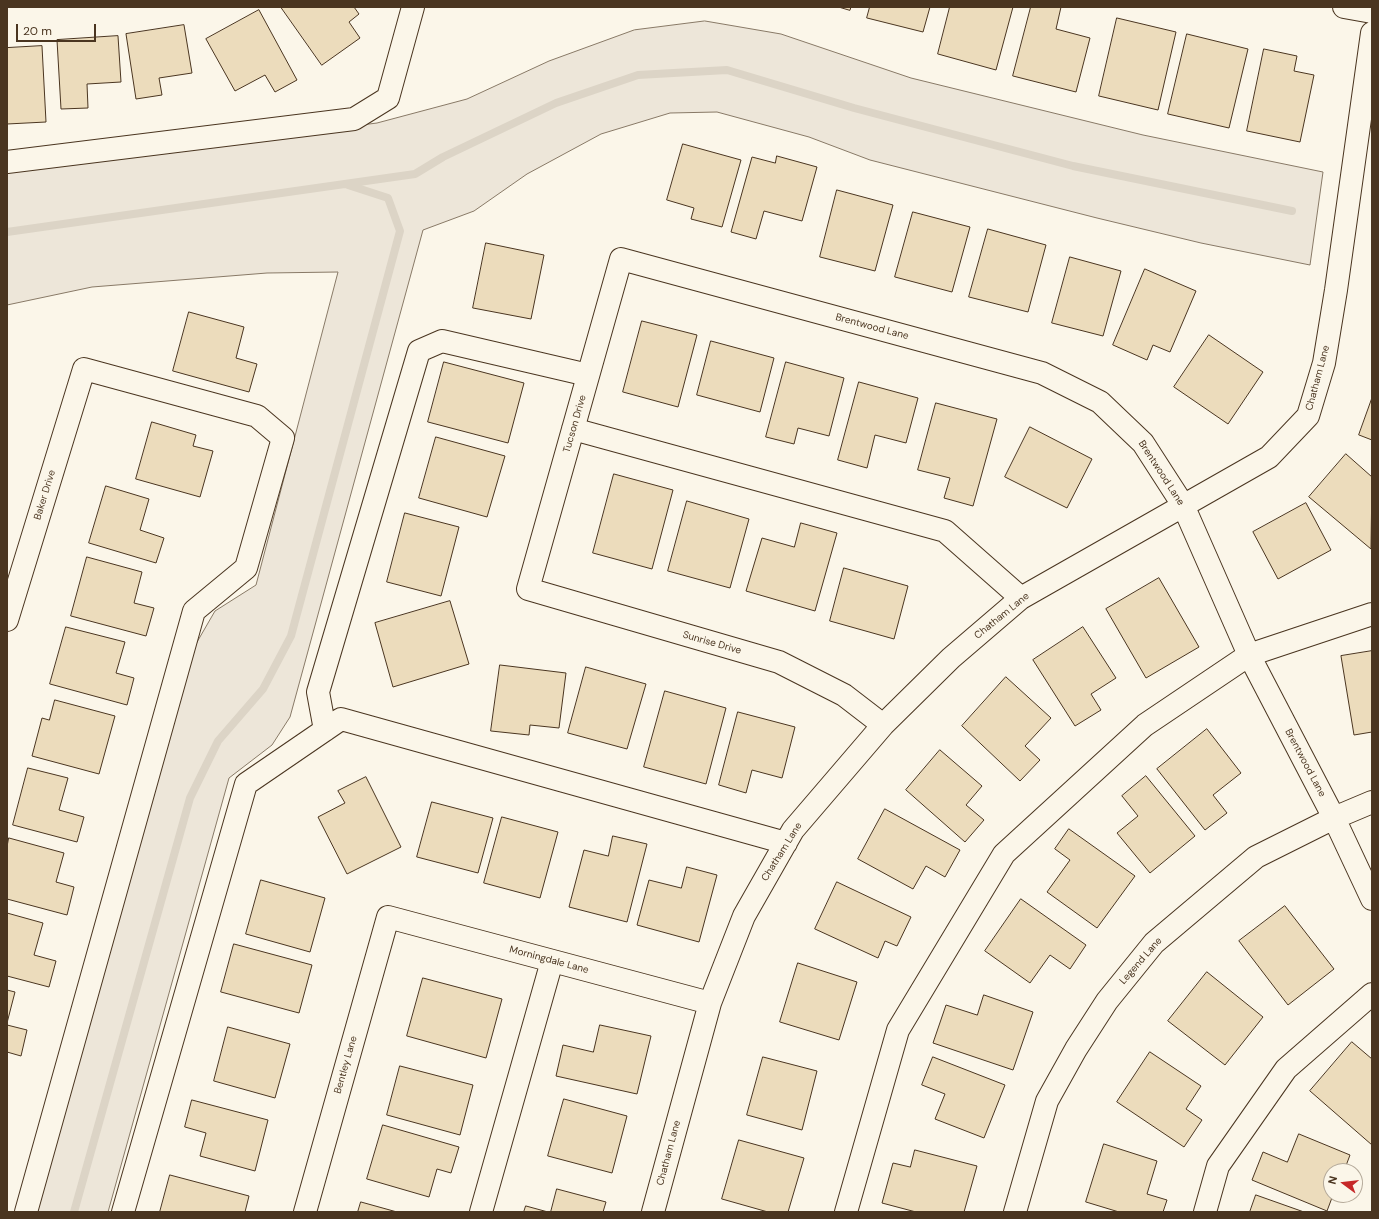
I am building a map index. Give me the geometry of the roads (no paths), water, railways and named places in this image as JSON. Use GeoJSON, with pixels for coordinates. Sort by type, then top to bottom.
{"type":"FeatureCollection","features":[{"type":"Feature","properties":{"kind":"street"},"geometry":{"type":"LineString","coordinates":[[7,162],[354,119],[388,98],[413,7]]}},
{"type":"Feature","properties":{"kind":"street"},"geometry":{"type":"LineString","coordinates":[[1344,7],[1372,12]]}},
{"type":"Feature","properties":{"kind":"street","name":"Chatham Lane"},"geometry":{"type":"LineString","coordinates":[[653,1212],[710,1003],[744,916],[793,830],[883,725],[951,658],[1021,598],[1269,457],[1308,416],[1324,363],[1336,290],[1372,33]]}},
{"type":"Feature","properties":{"kind":"street","name":"Brentwood Lane"},"geometry":{"type":"LineString","coordinates":[[621,259],[1042,373],[1100,402],[1143,443],[1183,505],[1249,656],[1334,818],[1372,899]]}},
{"type":"Feature","properties":{"kind":"street","name":"Tucson Drive"},"geometry":{"type":"LineString","coordinates":[[528,589],[621,259]]}},
{"type":"Feature","properties":{"kind":"street"},"geometry":{"type":"LineString","coordinates":[[325,730],[318,692],[418,351],[442,341],[588,375]]}},
{"type":"Feature","properties":{"kind":"street","name":"Baker Drive"},"geometry":{"type":"LineString","coordinates":[[7,620],[84,370],[257,416],[283,438],[246,568],[194,611],[26,1212]]}},
{"type":"Feature","properties":{"kind":"street"},"geometry":{"type":"LineString","coordinates":[[573,429],[945,532],[1021,598]]}},
{"type":"Feature","properties":{"kind":"street","name":"Sunrise Drive"},"geometry":{"type":"LineString","coordinates":[[528,589],[779,662],[844,695],[883,725]]}},
{"type":"Feature","properties":{"kind":"street"},"geometry":{"type":"LineString","coordinates":[[846,1212],[898,1030],[1004,854],[1145,725],[1249,656],[1372,614]]}},
{"type":"Feature","properties":{"kind":"street"},"geometry":{"type":"LineString","coordinates":[[123,1212],[246,784],[341,719],[786,843]]}},
{"type":"Feature","properties":{"kind":"street","name":"Legend Lane"},"geometry":{"type":"LineString","coordinates":[[1015,1212],[1048,1101],[1076,1050],[1107,1001],[1154,943],[1256,857],[1334,818],[1372,802]]}},
{"type":"Feature","properties":{"kind":"street","name":"Morningdale Lane"},"geometry":{"type":"LineString","coordinates":[[388,917],[710,1003]]}},
{"type":"Feature","properties":{"kind":"street","name":"Bentley Lane"},"geometry":{"type":"LineString","coordinates":[[305,1212],[388,917]]}},
{"type":"Feature","properties":{"kind":"street"},"geometry":{"type":"LineString","coordinates":[[481,1212],[552,961]]}},
{"type":"Feature","properties":{"kind":"street"},"geometry":{"type":"LineString","coordinates":[[1205,1212],[1218,1166],[1286,1069],[1372,994]]}},
{"type":"Feature","properties":{"kind":"waterway"},"geometry":{"type":"LineString","coordinates":[[7,232],[415,174],[443,157],[556,103],[638,75],[727,70],[854,108],[1073,166],[1292,211]]}},
{"type":"Feature","properties":{"kind":"waterway"},"geometry":{"type":"LineString","coordinates":[[74,1212],[190,798],[218,741],[263,689],[291,636],[400,231],[388,198],[348,185]]}}]}
